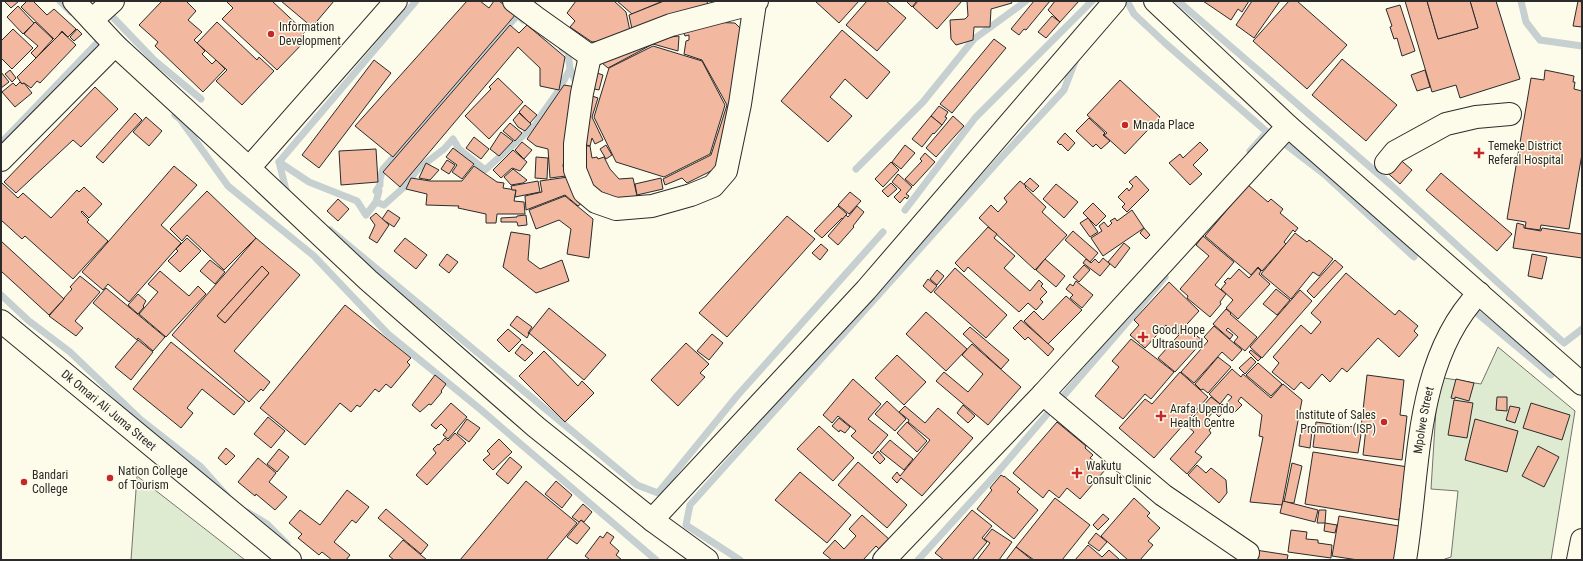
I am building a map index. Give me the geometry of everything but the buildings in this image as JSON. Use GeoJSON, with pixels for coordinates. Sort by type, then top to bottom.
{"type":"FeatureCollection","features":[{"type":"Feature","properties":{"kind":"street"},"geometry":{"type":"LineString","coordinates":[[74,1],[114,45],[249,168],[368,280],[536,427],[652,520],[706,560]]}},
{"type":"Feature","properties":{"kind":"street"},"geometry":{"type":"LineString","coordinates":[[92,20],[113,1]]}},
{"type":"Feature","properties":{"kind":"street"},"geometry":{"type":"LineString","coordinates":[[249,168],[396,1]]}},
{"type":"Feature","properties":{"kind":"street"},"geometry":{"type":"LineString","coordinates":[[514,1],[590,56]]}},
{"type":"Feature","properties":{"kind":"street"},"geometry":{"type":"LineString","coordinates":[[652,520],[866,290],[1116,1]]}},
{"type":"Feature","properties":{"kind":"street"},"geometry":{"type":"LineString","coordinates":[[1155,1],[1288,126],[1582,384]]}},
{"type":"Feature","properties":{"kind":"street"},"geometry":{"type":"LineString","coordinates":[[756,2],[740,104],[726,171],[713,186],[691,195],[652,206],[616,209],[596,202],[584,192],[575,170],[575,144],[582,93],[590,56],[671,25],[756,2]]}},
{"type":"Feature","properties":{"kind":"street"},"geometry":{"type":"LineString","coordinates":[[1,160],[114,45]]}},
{"type":"Feature","properties":{"kind":"street"},"geometry":{"type":"LineString","coordinates":[[1386,163],[1395,152],[1446,124],[1476,117],[1510,114]]}},
{"type":"Feature","properties":{"kind":"street"},"geometry":{"type":"LineString","coordinates":[[884,560],[1042,394],[1288,126]]}},
{"type":"Feature","properties":{"kind":"street","name":"Mpolwe Street"},"geometry":{"type":"LineString","coordinates":[[1405,560],[1421,433],[1431,381],[1445,343],[1466,306],[1479,293]]}},
{"type":"Feature","properties":{"kind":"street","name":"Dk Omari Ali Juma Street"},"geometry":{"type":"LineString","coordinates":[[1,321],[290,560]]}},
{"type":"Feature","properties":{"kind":"street"},"geometry":{"type":"LineString","coordinates":[[1042,394],[1163,495],[1248,553]]}},
{"type":"Feature","properties":{"kind":"street"},"geometry":{"type":"LineString","coordinates":[[1578,560],[1582,540]]}},
{"type":"Feature","properties":{"kind":"green space"},"geometry":{"type":"Polygon","coordinates":[[[1498,347],[1575,411],[1551,560],[1442,560],[1451,557],[1458,491],[1431,489],[1438,377],[1481,384],[1498,347]]]}},
{"type":"Feature","properties":{"kind":"green space"},"geometry":{"type":"Polygon","coordinates":[[[137,476],[245,560],[131,560],[137,476]]]}},
{"type":"Feature","properties":{"kind":"waterway"},"geometry":{"type":"LineString","coordinates":[[60,1],[71,12]]}},
{"type":"Feature","properties":{"kind":"waterway"},"geometry":{"type":"LineString","coordinates":[[416,1],[279,162],[309,182],[357,201],[366,215],[376,202],[379,191],[376,191],[380,185],[383,169],[495,39],[518,15],[523,20]]}},
{"type":"Feature","properties":{"kind":"waterway"},"geometry":{"type":"LineString","coordinates":[[856,169],[923,102],[974,39],[1026,1]]}},
{"type":"Feature","properties":{"kind":"waterway"},"geometry":{"type":"LineString","coordinates":[[905,210],[975,118],[1092,1]]}},
{"type":"Feature","properties":{"kind":"waterway"},"geometry":{"type":"LineString","coordinates":[[1127,1],[1134,14],[1267,132],[1250,151]]}},
{"type":"Feature","properties":{"kind":"waterway"},"geometry":{"type":"LineString","coordinates":[[1178,1],[1391,185],[1564,343],[1582,329]]}},
{"type":"Feature","properties":{"kind":"waterway"},"geometry":{"type":"LineString","coordinates":[[1521,1],[1526,22],[1540,40],[1582,46]]}},
{"type":"Feature","properties":{"kind":"waterway"},"geometry":{"type":"LineString","coordinates":[[106,10],[154,60],[201,99]]}},
{"type":"Feature","properties":{"kind":"waterway"},"geometry":{"type":"LineString","coordinates":[[1,143],[99,41]]}},
{"type":"Feature","properties":{"kind":"waterway"},"geometry":{"type":"LineString","coordinates":[[562,48],[568,52],[570,69],[578,87]]}},
{"type":"Feature","properties":{"kind":"waterway"},"geometry":{"type":"LineString","coordinates":[[740,560],[686,525],[690,505],[1002,157],[1064,90],[1076,59]]}},
{"type":"Feature","properties":{"kind":"waterway"},"geometry":{"type":"LineString","coordinates":[[376,202],[384,205],[403,188],[418,169],[444,149],[453,139],[459,149],[485,170],[536,124],[559,90],[570,69]]}},
{"type":"Feature","properties":{"kind":"waterway"},"geometry":{"type":"LineString","coordinates":[[175,115],[180,119],[228,186],[314,256],[388,334],[480,409],[656,560]]}},
{"type":"Feature","properties":{"kind":"waterway"},"geometry":{"type":"LineString","coordinates":[[1279,143],[1281,141],[1324,174],[1414,257]]}},
{"type":"Feature","properties":{"kind":"waterway"},"geometry":{"type":"LineString","coordinates":[[279,162],[287,194]]}},
{"type":"Feature","properties":{"kind":"waterway"},"geometry":{"type":"LineString","coordinates":[[330,230],[637,485],[658,493],[737,396],[883,232]]}},
{"type":"Feature","properties":{"kind":"waterway"},"geometry":{"type":"LineString","coordinates":[[1060,400],[1165,277]]}},
{"type":"Feature","properties":{"kind":"waterway"},"geometry":{"type":"LineString","coordinates":[[1,295],[29,321],[70,352],[141,420],[201,467],[227,496]]}},
{"type":"Feature","properties":{"kind":"waterway"},"geometry":{"type":"LineString","coordinates":[[1478,314],[1551,375]]}},
{"type":"Feature","properties":{"kind":"waterway"},"geometry":{"type":"LineString","coordinates":[[918,560],[997,473],[1049,412]]}},
{"type":"Feature","properties":{"kind":"waterway"},"geometry":{"type":"LineString","coordinates":[[247,512],[267,524],[287,544]]}},
{"type":"Feature","properties":{"kind":"place","name":"Information Development"},"geometry":{"type":"Point","coordinates":[271,34]}},
{"type":"Feature","properties":{"kind":"place","name":"Mnada Place"},"geometry":{"type":"Point","coordinates":[1125,125]}},
{"type":"Feature","properties":{"kind":"place","name":"Temeke District Referal Hospital"},"geometry":{"type":"Point","coordinates":[1479,153]}},
{"type":"Feature","properties":{"kind":"place","name":"Good Hope Ultrasound"},"geometry":{"type":"Point","coordinates":[1143,337]}},
{"type":"Feature","properties":{"kind":"place","name":"Arafa Upendo Health Centre"},"geometry":{"type":"Point","coordinates":[1161,416]}},
{"type":"Feature","properties":{"kind":"place","name":"Institute of Sales Promotion (ISP)"},"geometry":{"type":"Point","coordinates":[1384,422]}},
{"type":"Feature","properties":{"kind":"place","name":"Wakutu Consult Clinic"},"geometry":{"type":"Point","coordinates":[1077,473]}},
{"type":"Feature","properties":{"kind":"place","name":"Nation College of Tourism"},"geometry":{"type":"Point","coordinates":[110,478]}},
{"type":"Feature","properties":{"kind":"place","name":"Bandari College"},"geometry":{"type":"Point","coordinates":[24,482]}}]}
